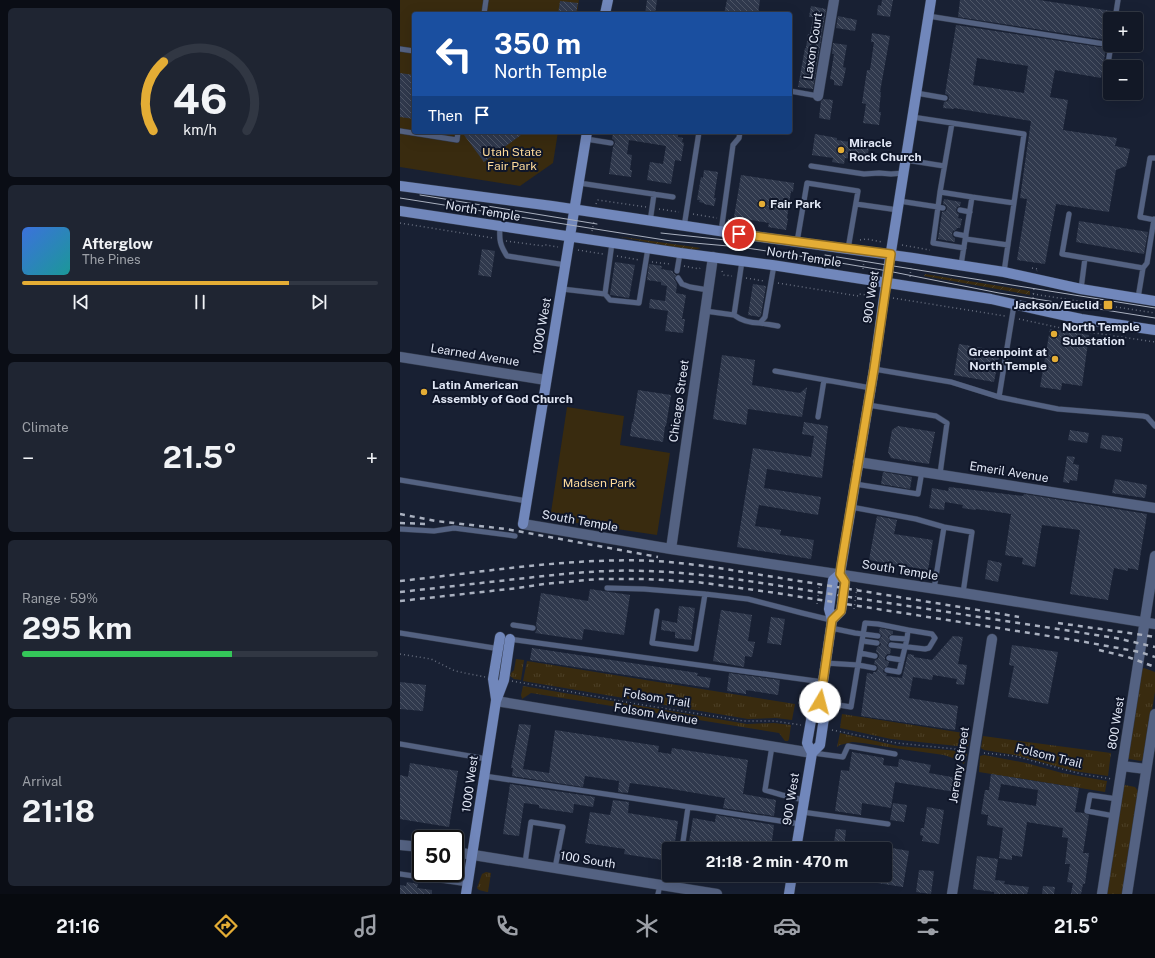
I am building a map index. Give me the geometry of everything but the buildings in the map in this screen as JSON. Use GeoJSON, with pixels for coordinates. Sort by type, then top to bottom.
{"type":"FeatureCollection","features":[{"type":"Feature","properties":{"kind":"main road"},"geometry":{"type":"LineString","coordinates":[[606,12],[608,0]]}},
{"type":"Feature","properties":{"kind":"main road","name":"900 West"},"geometry":{"type":"LineString","coordinates":[[797,842],[812,753],[820,745],[825,711],[820,702],[822,682],[832,624],[841,611],[845,582],[840,574],[871,388],[886,283],[931,0]]}},
{"type":"Feature","properties":{"kind":"main road","name":"1000 West"},"geometry":{"type":"LineString","coordinates":[[523,524],[586,135]]}},
{"type":"Feature","properties":{"kind":"main road","name":"North Temple"},"geometry":{"type":"LineString","coordinates":[[400,186],[797,242],[849,245],[866,251],[1004,272],[1081,289],[1155,301]]}},
{"type":"Feature","properties":{"kind":"main road","name":"North Temple"},"geometry":{"type":"LineString","coordinates":[[400,211],[680,253],[742,260],[991,299],[1081,319],[1155,330]]}},
{"type":"Feature","properties":{"kind":"main road","name":"1000 West"},"geometry":{"type":"LineString","coordinates":[[496,701],[493,678],[500,637]]}},
{"type":"Feature","properties":{"kind":"main road","name":"1000 West"},"geometry":{"type":"LineString","coordinates":[[467,889],[486,759],[496,701],[504,680],[510,639]]}},
{"type":"Feature","properties":{"kind":"main road"},"geometry":{"type":"LineString","coordinates":[[789,894],[791,882]]}},
{"type":"Feature","properties":{"kind":"street","name":"Laxon Court"},"geometry":{"type":"LineString","coordinates":[[818,96],[834,0]]}},
{"type":"Feature","properties":{"kind":"street","name":"Chicago Street"},"geometry":{"type":"LineString","coordinates":[[671,549],[713,257]]}},
{"type":"Feature","properties":{"kind":"street","name":"Learned Avenue"},"geometry":{"type":"LineString","coordinates":[[400,357],[546,380]]}},
{"type":"Feature","properties":{"kind":"street","name":"Emeril Avenue"},"geometry":{"type":"LineString","coordinates":[[858,462],[1155,508]]}},
{"type":"Feature","properties":{"kind":"street","name":"South Temple"},"geometry":{"type":"LineString","coordinates":[[523,524],[671,549],[934,588],[1150,623]]}},
{"type":"Feature","properties":{"kind":"street","name":"800 West"},"geometry":{"type":"LineString","coordinates":[[1102,894],[1122,766],[1150,623],[1155,556]]}},
{"type":"Feature","properties":{"kind":"street","name":"Jeremy Street"},"geometry":{"type":"LineString","coordinates":[[952,894],[992,640]]}},
{"type":"Feature","properties":{"kind":"street","name":"Folsom Avenue"},"geometry":{"type":"LineString","coordinates":[[496,701],[812,753]]}},
{"type":"Feature","properties":{"kind":"street"},"geometry":{"type":"LineString","coordinates":[[1127,894],[1155,714]]}},
{"type":"Feature","properties":{"kind":"street"},"geometry":{"type":"LineString","coordinates":[[1122,766],[1146,769]]}},
{"type":"Feature","properties":{"kind":"street"},"geometry":{"type":"LineString","coordinates":[[400,845],[412,846]]}},
{"type":"Feature","properties":{"kind":"street","name":"100 South"},"geometry":{"type":"LineString","coordinates":[[464,854],[556,868],[659,889],[717,894]]}},
{"type":"Feature","properties":{"kind":"lane"},"geometry":{"type":"LineString","coordinates":[[484,12],[486,0]]}},
{"type":"Feature","properties":{"kind":"lane"},"geometry":{"type":"LineString","coordinates":[[1116,12],[1118,0]]}},
{"type":"Feature","properties":{"kind":"lane"},"geometry":{"type":"LineString","coordinates":[[928,16],[1103,44]]}},
{"type":"Feature","properties":{"kind":"lane"},"geometry":{"type":"LineString","coordinates":[[400,49],[412,51]]}},
{"type":"Feature","properties":{"kind":"lane"},"geometry":{"type":"LineString","coordinates":[[792,91],[818,96]]}},
{"type":"Feature","properties":{"kind":"lane"},"geometry":{"type":"LineString","coordinates":[[916,93],[945,98]]}},
{"type":"Feature","properties":{"kind":"lane"},"geometry":{"type":"LineString","coordinates":[[912,117],[1024,134],[1004,272]]}},
{"type":"Feature","properties":{"kind":"lane"},"geometry":{"type":"LineString","coordinates":[[952,123],[940,192],[937,232],[933,243],[964,248]]}},
{"type":"Feature","properties":{"kind":"lane"},"geometry":{"type":"LineString","coordinates":[[400,131],[412,133]]}},
{"type":"Feature","properties":{"kind":"lane"},"geometry":{"type":"LineString","coordinates":[[419,134],[457,140],[458,134]]}},
{"type":"Feature","properties":{"kind":"lane"},"geometry":{"type":"LineString","coordinates":[[684,227],[699,134]]}},
{"type":"Feature","properties":{"kind":"lane"},"geometry":{"type":"LineString","coordinates":[[721,232],[733,145],[739,134]]}},
{"type":"Feature","properties":{"kind":"lane"},"geometry":{"type":"LineString","coordinates":[[586,135],[611,142]]}},
{"type":"Feature","properties":{"kind":"lane"},"geometry":{"type":"LineString","coordinates":[[1138,298],[1143,268],[1147,263],[1154,220],[1140,217],[1150,158],[1155,158]]}},
{"type":"Feature","properties":{"kind":"lane"},"geometry":{"type":"LineString","coordinates":[[906,160],[944,166]]}},
{"type":"Feature","properties":{"kind":"lane"},"geometry":{"type":"LineString","coordinates":[[811,166],[864,174],[904,173]]}},
{"type":"Feature","properties":{"kind":"lane"},"geometry":{"type":"LineString","coordinates":[[579,183],[673,197]]}},
{"type":"Feature","properties":{"kind":"lane"},"geometry":{"type":"LineString","coordinates":[[797,242],[807,183],[858,191],[849,245]]}},
{"type":"Feature","properties":{"kind":"lane"},"geometry":{"type":"LineString","coordinates":[[940,192],[1014,203]]}},
{"type":"Feature","properties":{"kind":"lane"},"geometry":{"type":"LineString","coordinates":[[650,222],[654,194]]}},
{"type":"Feature","properties":{"kind":"lane"},"geometry":{"type":"LineString","coordinates":[[961,265],[972,197]]}},
{"type":"Feature","properties":{"kind":"lane"},"geometry":{"type":"LineString","coordinates":[[856,204],[940,208]]}},
{"type":"Feature","properties":{"kind":"lane"},"geometry":{"type":"LineString","coordinates":[[960,210],[970,212]]}},
{"type":"Feature","properties":{"kind":"lane"},"geometry":{"type":"LineString","coordinates":[[1069,214],[1062,254],[1143,268]]}},
{"type":"Feature","properties":{"kind":"lane"},"geometry":{"type":"LineString","coordinates":[[500,227],[499,240],[507,256],[566,265]]}},
{"type":"Feature","properties":{"kind":"lane"},"geometry":{"type":"LineString","coordinates":[[956,234],[966,238],[1008,245]]}},
{"type":"Feature","properties":{"kind":"lane"},"geometry":{"type":"LineString","coordinates":[[605,294],[612,243]]}},
{"type":"Feature","properties":{"kind":"lane"},"geometry":{"type":"LineString","coordinates":[[562,289],[605,294],[610,300],[639,304],[648,248]]}},
{"type":"Feature","properties":{"kind":"lane"},"geometry":{"type":"LineString","coordinates":[[677,271],[680,253]]}},
{"type":"Feature","properties":{"kind":"lane"},"geometry":{"type":"LineString","coordinates":[[1081,289],[1085,258]]}},
{"type":"Feature","properties":{"kind":"lane"},"geometry":{"type":"LineString","coordinates":[[734,315],[742,260]]}},
{"type":"Feature","properties":{"kind":"lane"},"geometry":{"type":"LineString","coordinates":[[760,323],[765,317],[774,265]]}},
{"type":"Feature","properties":{"kind":"lane"},"geometry":{"type":"LineString","coordinates":[[678,278],[682,284],[686,286],[708,290]]}},
{"type":"Feature","properties":{"kind":"lane"},"geometry":{"type":"LineString","coordinates":[[999,397],[1014,305]]}},
{"type":"Feature","properties":{"kind":"lane"},"geometry":{"type":"LineString","coordinates":[[705,311],[734,315],[747,322],[778,326]]}},
{"type":"Feature","properties":{"kind":"lane"},"geometry":{"type":"LineString","coordinates":[[874,369],[951,382],[999,397],[1058,409],[1143,416],[1147,417],[1155,426]]}},
{"type":"Feature","properties":{"kind":"lane"},"geometry":{"type":"LineString","coordinates":[[775,371],[871,388]]}},
{"type":"Feature","properties":{"kind":"lane"},"geometry":{"type":"LineString","coordinates":[[818,417],[824,380]]}},
{"type":"Feature","properties":{"kind":"lane"},"geometry":{"type":"LineString","coordinates":[[868,405],[936,416],[947,423],[940,474]]}},
{"type":"Feature","properties":{"kind":"lane"},"geometry":{"type":"LineString","coordinates":[[855,484],[918,494],[922,471]]}},
{"type":"Feature","properties":{"kind":"lane"},"geometry":{"type":"LineString","coordinates":[[400,480],[527,501]]}},
{"type":"Feature","properties":{"kind":"lane"},"geometry":{"type":"LineString","coordinates":[[851,507],[916,518],[944,527],[972,532],[963,593]]}},
{"type":"Feature","properties":{"kind":"lane"},"geometry":{"type":"LineString","coordinates":[[934,588],[944,527]]}},
{"type":"Feature","properties":{"kind":"lane"},"geometry":{"type":"LineString","coordinates":[[400,529],[434,531],[454,528],[515,536]]}},
{"type":"Feature","properties":{"kind":"lane"},"geometry":{"type":"LineString","coordinates":[[607,588],[644,589],[748,599],[802,613],[878,643]]}},
{"type":"Feature","properties":{"kind":"lane"},"geometry":{"type":"LineString","coordinates":[[657,611],[652,642],[696,649],[705,594]]}},
{"type":"Feature","properties":{"kind":"lane"},"geometry":{"type":"LineString","coordinates":[[820,702],[851,707],[865,623],[932,634],[935,638],[929,648],[925,649],[891,645]]}},
{"type":"Feature","properties":{"kind":"lane"},"geometry":{"type":"LineString","coordinates":[[513,625],[533,628]]}},
{"type":"Feature","properties":{"kind":"lane"},"geometry":{"type":"LineString","coordinates":[[887,670],[899,672],[908,630]]}},
{"type":"Feature","properties":{"kind":"lane"},"geometry":{"type":"LineString","coordinates":[[400,633],[509,650]]}},
{"type":"Feature","properties":{"kind":"lane"},"geometry":{"type":"LineString","coordinates":[[863,638],[878,636]]}},
{"type":"Feature","properties":{"kind":"lane"},"geometry":{"type":"LineString","coordinates":[[500,637],[822,682]]}},
{"type":"Feature","properties":{"kind":"lane"},"geometry":{"type":"LineString","coordinates":[[892,638],[907,639]]}},
{"type":"Feature","properties":{"kind":"lane"},"geometry":{"type":"LineString","coordinates":[[860,653],[876,656]]}},
{"type":"Feature","properties":{"kind":"lane"},"geometry":{"type":"LineString","coordinates":[[889,658],[902,660]]}},
{"type":"Feature","properties":{"kind":"lane"},"geometry":{"type":"LineString","coordinates":[[826,663],[858,665],[874,668]]}},
{"type":"Feature","properties":{"kind":"lane"},"geometry":{"type":"LineString","coordinates":[[400,744],[486,759]]}},
{"type":"Feature","properties":{"kind":"lane"},"geometry":{"type":"LineString","coordinates":[[772,746],[765,790],[804,800]]}},
{"type":"Feature","properties":{"kind":"lane"},"geometry":{"type":"LineString","coordinates":[[812,753],[844,757],[848,746],[895,754]]}},
{"type":"Feature","properties":{"kind":"lane"},"geometry":{"type":"LineString","coordinates":[[484,776],[800,824]]}},
{"type":"Feature","properties":{"kind":"lane"},"geometry":{"type":"LineString","coordinates":[[1114,816],[1087,811],[1090,795],[1117,799]]}},
{"type":"Feature","properties":{"kind":"lane"},"geometry":{"type":"LineString","coordinates":[[683,842],[688,807]]}},
{"type":"Feature","properties":{"kind":"lane"},"geometry":{"type":"LineString","coordinates":[[802,812],[888,824]]}},
{"type":"Feature","properties":{"kind":"lane"},"geometry":{"type":"LineString","coordinates":[[525,863],[531,822],[563,827],[556,868]]}},
{"type":"Feature","properties":{"kind":"lane"},"geometry":{"type":"LineString","coordinates":[[400,874],[467,889]]}},
{"type":"Feature","properties":{"kind":"path"},"geometry":{"type":"LineString","coordinates":[[591,240],[598,200],[723,219],[760,228]]}},
{"type":"Feature","properties":{"kind":"path"},"geometry":{"type":"LineString","coordinates":[[400,223],[499,240],[546,246]]}},
{"type":"Feature","properties":{"kind":"path"},"geometry":{"type":"LineString","coordinates":[[722,271],[724,275],[740,278],[858,296],[867,240],[855,241],[849,245]]}},
{"type":"Feature","properties":{"kind":"path"},"geometry":{"type":"LineString","coordinates":[[914,247],[906,300],[1061,328],[1155,342]]}},
{"type":"Feature","properties":{"kind":"path"},"geometry":{"type":"LineString","coordinates":[[1033,294],[1155,313]]}},
{"type":"Feature","properties":{"kind":"path"},"geometry":{"type":"LineString","coordinates":[[1029,321],[1030,316]]}},
{"type":"Feature","properties":{"kind":"path"},"geometry":{"type":"LineString","coordinates":[[817,604],[820,581]]}},
{"type":"Feature","properties":{"kind":"path"},"geometry":{"type":"LineString","coordinates":[[854,609],[857,585]]}},
{"type":"Feature","properties":{"kind":"path"},"geometry":{"type":"LineString","coordinates":[[400,654],[430,659],[455,671],[487,678]]}},
{"type":"Feature","properties":{"kind":"path","name":"Folsom Trail"},"geometry":{"type":"LineString","coordinates":[[510,681],[637,704],[744,721],[774,721],[802,725]]}},
{"type":"Feature","properties":{"kind":"path"},"geometry":{"type":"LineString","coordinates":[[829,729],[896,743],[963,749]]}},
{"type":"Feature","properties":{"kind":"path","name":"Folsom Trail"},"geometry":{"type":"LineString","coordinates":[[981,752],[1015,756],[1081,774],[1113,779]]}},
{"type":"Feature","properties":{"kind":"green space","name":"Utah State Fair Park"},"geometry":{"type":"Polygon","coordinates":[[[400,0],[579,0],[577,12],[412,12],[412,134],[558,134],[553,163],[520,186],[400,167],[400,0]]]}},
{"type":"Feature","properties":{"kind":"green space"},"geometry":{"type":"Polygon","coordinates":[[[616,236],[701,248],[687,250],[616,236]]]}},
{"type":"Feature","properties":{"kind":"green space"},"geometry":{"type":"Polygon","coordinates":[[[925,274],[1030,291],[1030,295],[924,276],[925,274]]]}},
{"type":"Feature","properties":{"kind":"green space","name":"Madsen Park"},"geometry":{"type":"Polygon","coordinates":[[[567,407],[624,416],[620,445],[670,453],[657,535],[550,519],[567,407]]]}},
{"type":"Feature","properties":{"kind":"green space"},"geometry":{"type":"Polygon","coordinates":[[[516,659],[524,660],[521,680],[514,679],[510,676],[514,670],[516,659]]]}},
{"type":"Feature","properties":{"kind":"green space"},"geometry":{"type":"Polygon","coordinates":[[[527,661],[795,704],[792,720],[776,718],[748,719],[523,681],[527,661]]]}},
{"type":"Feature","properties":{"kind":"green space"},"geometry":{"type":"Polygon","coordinates":[[[1144,668],[1155,672],[1155,692],[1144,759],[1141,761],[1129,759],[1128,756],[1141,670],[1144,668]]]}},
{"type":"Feature","properties":{"kind":"green space"},"geometry":{"type":"Polygon","coordinates":[[[523,686],[747,724],[774,723],[791,725],[789,739],[788,741],[785,741],[779,733],[531,693],[522,699],[521,695],[523,686]]]}},
{"type":"Feature","properties":{"kind":"green space"},"geometry":{"type":"Polygon","coordinates":[[[842,714],[970,734],[968,746],[891,739],[840,728],[842,714]]]}},
{"type":"Feature","properties":{"kind":"green space"},"geometry":{"type":"Polygon","coordinates":[[[840,733],[898,746],[948,750],[965,752],[967,754],[964,764],[956,759],[944,755],[863,743],[852,742],[837,747],[840,733]]]}},
{"type":"Feature","properties":{"kind":"green space"},"geometry":{"type":"Polygon","coordinates":[[[983,736],[1111,753],[1108,776],[1074,771],[1015,755],[984,750],[981,748],[983,736]]]}},
{"type":"Feature","properties":{"kind":"green space"},"geometry":{"type":"Polygon","coordinates":[[[984,755],[1026,763],[1062,773],[1107,781],[1105,792],[979,772],[980,756],[984,755]]]}},
{"type":"Feature","properties":{"kind":"green space"},"geometry":{"type":"Polygon","coordinates":[[[1125,785],[1135,787],[1138,791],[1122,894],[1105,894],[1122,788],[1125,785]]]}},
{"type":"Feature","properties":{"kind":"green space"},"geometry":{"type":"Polygon","coordinates":[[[486,872],[491,873],[488,892],[477,888],[482,874],[486,872]]]}},
{"type":"Feature","properties":{"kind":"tram line"},"geometry":{"type":"LineString","coordinates":[[420,195],[597,224]]}},
{"type":"Feature","properties":{"kind":"tram line"},"geometry":{"type":"LineString","coordinates":[[400,198],[671,241],[740,247],[787,254],[888,271],[999,293],[1155,318]]}},
{"type":"Feature","properties":{"kind":"tram line"},"geometry":{"type":"LineString","coordinates":[[661,233],[744,242]]}},
{"type":"Feature","properties":{"kind":"tram line"},"geometry":{"type":"LineString","coordinates":[[825,255],[1155,308]]}},
{"type":"Feature","properties":{"kind":"railway"},"geometry":{"type":"LineString","coordinates":[[400,514],[436,521],[506,529],[658,557]]}},
{"type":"Feature","properties":{"kind":"railway"},"geometry":{"type":"LineString","coordinates":[[400,523],[428,524]]}},
{"type":"Feature","properties":{"kind":"railway"},"geometry":{"type":"LineString","coordinates":[[400,581],[560,563],[624,560],[656,561],[724,569],[1019,617]]}},
{"type":"Feature","properties":{"kind":"railway"},"geometry":{"type":"LineString","coordinates":[[400,592],[577,573],[611,571],[671,572],[770,584],[1116,638],[1155,647]]}},
{"type":"Feature","properties":{"kind":"railway"},"geometry":{"type":"LineString","coordinates":[[400,601],[598,579],[645,579],[697,582],[1074,640],[1140,652],[1155,657]]}},
{"type":"Feature","properties":{"kind":"railway"},"geometry":{"type":"LineString","coordinates":[[1058,623],[1155,637]]}},
{"type":"Feature","properties":{"kind":"railway"},"geometry":{"type":"LineString","coordinates":[[1099,650],[1128,657],[1155,667]]}},
{"type":"Feature","properties":{"kind":"place","name":"Miracle Rock Church"},"geometry":{"type":"Point","coordinates":[841,150]}},
{"type":"Feature","properties":{"kind":"place","name":"Fair Park"},"geometry":{"type":"Point","coordinates":[762,204]}},
{"type":"Feature","properties":{"kind":"place","name":"Jackson/Euclid"},"geometry":{"type":"Point","coordinates":[1108,305]}},
{"type":"Feature","properties":{"kind":"place","name":"North Temple Substation"},"geometry":{"type":"Point","coordinates":[1054,334]}},
{"type":"Feature","properties":{"kind":"place","name":"Greenpoint at North Temple"},"geometry":{"type":"Point","coordinates":[1055,359]}},
{"type":"Feature","properties":{"kind":"place","name":"Latin American Assembly of God Church"},"geometry":{"type":"Point","coordinates":[424,392]}},
{"type":"Feature","properties":{"kind":"route"},"geometry":{"type":"LineString","coordinates":[[739,234],[891,254],[874,369],[841,566],[840,574],[845,582],[841,611],[832,620],[820,702]]}}]}
